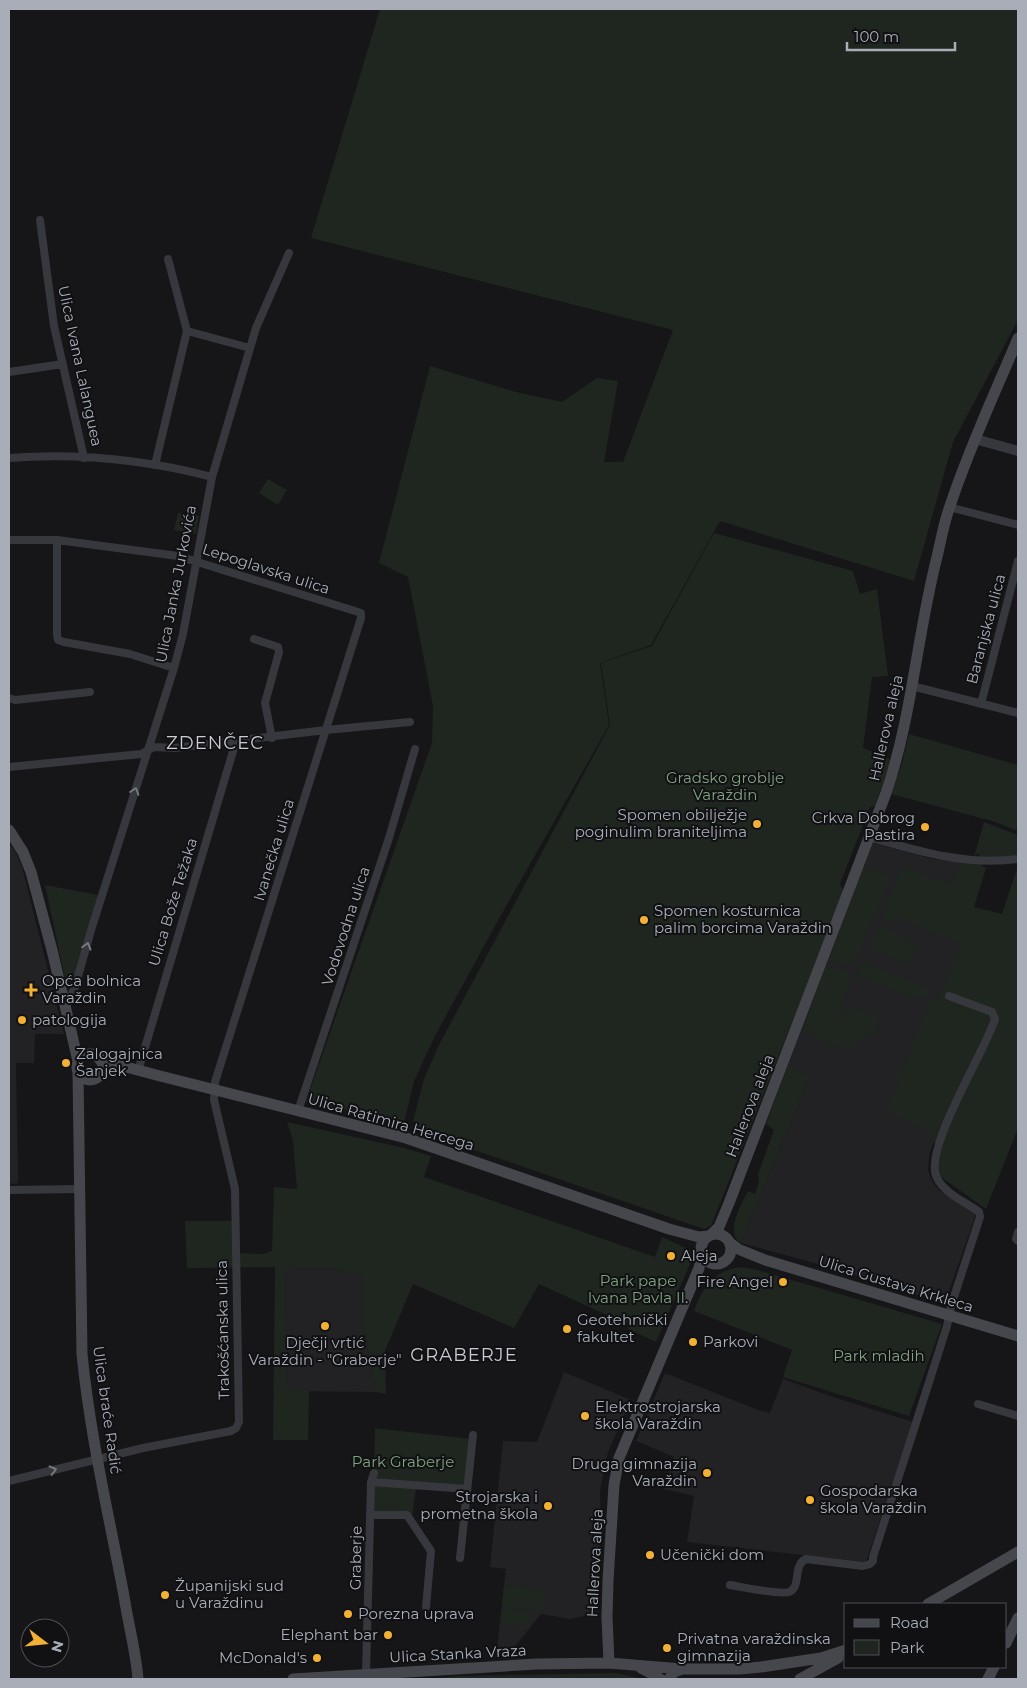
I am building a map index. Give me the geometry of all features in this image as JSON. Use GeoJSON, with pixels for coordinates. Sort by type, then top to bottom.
{"type":"FeatureCollection","features":[{"type":"Feature","properties":{"kind":"main road","name":"Hallerova aleja"},"geometry":{"type":"LineString","coordinates":[[710,1236],[719,1227],[729,1202],[894,771],[912,686],[925,607],[949,507],[975,439],[1018,338]]}},
{"type":"Feature","properties":{"kind":"main road","name":"Ulica braće Radić"},"geometry":{"type":"LineString","coordinates":[[9,830],[23,852],[31,872],[73,1035],[78,1067],[82,1354],[86,1396],[138,1679]]}},
{"type":"Feature","properties":{"kind":"main road","name":"Ulica braće Radić"},"geometry":{"type":"LineString","coordinates":[[73,1035],[85,1050],[96,1057]]}},
{"type":"Feature","properties":{"kind":"main road"},"geometry":{"type":"LineString","coordinates":[[84,1056],[96,1057],[102,1070],[97,1078],[84,1079],[78,1067],[84,1056]]}},
{"type":"Feature","properties":{"kind":"main road","name":"Ulica Ratimira Hercega"},"geometry":{"type":"LineString","coordinates":[[96,1057],[133,1069],[426,1144],[669,1230],[698,1237],[710,1236]]}},
{"type":"Feature","properties":{"kind":"main road","name":"Ulica Ratimira Hercega"},"geometry":{"type":"LineString","coordinates":[[97,1078],[106,1072],[133,1069]]}},
{"type":"Feature","properties":{"kind":"main road","name":"Ulica braće Radić"},"geometry":{"type":"LineString","coordinates":[[80,1111],[88,1084],[97,1078]]}},
{"type":"Feature","properties":{"kind":"main road","name":"Hallerova aleja"},"geometry":{"type":"LineString","coordinates":[[729,1202],[726,1227],[729,1241]]}},
{"type":"Feature","properties":{"kind":"main road","name":"Ulica Ratimira Hercega"},"geometry":{"type":"LineString","coordinates":[[669,1230],[694,1245],[702,1253]]}},
{"type":"Feature","properties":{"kind":"main road"},"geometry":{"type":"LineString","coordinates":[[720,1235],[729,1241],[731,1252],[721,1262],[708,1262],[702,1253],[703,1243],[710,1236],[720,1235]]}},
{"type":"Feature","properties":{"kind":"main road","name":"Ulica Gustava Krkleca"},"geometry":{"type":"LineString","coordinates":[[729,1241],[738,1249],[765,1260],[1018,1336]]}},
{"type":"Feature","properties":{"kind":"main road","name":"Hallerova aleja"},"geometry":{"type":"LineString","coordinates":[[609,1662],[608,1590],[614,1484],[619,1458],[700,1268],[702,1253]]}},
{"type":"Feature","properties":{"kind":"main road","name":"Ulica Gustava Krkleca"},"geometry":{"type":"LineString","coordinates":[[721,1262],[736,1259],[765,1260]]}},
{"type":"Feature","properties":{"kind":"main road","name":"Hallerova aleja"},"geometry":{"type":"LineString","coordinates":[[686,1300],[706,1272],[721,1262]]}},
{"type":"Feature","properties":{"kind":"main road"},"geometry":{"type":"LineString","coordinates":[[930,1603],[1018,1552]]}},
{"type":"Feature","properties":{"kind":"main road"},"geometry":{"type":"LineString","coordinates":[[1007,1642],[1018,1618]]}},
{"type":"Feature","properties":{"kind":"main road","name":"Ulica Stanka Vraza"},"geometry":{"type":"LineString","coordinates":[[294,1679],[366,1674],[379,1676],[537,1664],[609,1662],[712,1670],[761,1667],[844,1652]]}},
{"type":"Feature","properties":{"kind":"main road"},"geometry":{"type":"LineString","coordinates":[[800,1679],[844,1653]]}},
{"type":"Feature","properties":{"kind":"main road","name":"Ulica Stanka Vraza"},"geometry":{"type":"LineString","coordinates":[[625,1664],[643,1669],[660,1679]]}},
{"type":"Feature","properties":{"kind":"main road"},"geometry":{"type":"LineString","coordinates":[[761,1667],[762,1679]]}},
{"type":"Feature","properties":{"kind":"main road"},"geometry":{"type":"LineString","coordinates":[[669,1679],[674,1672],[682,1669]]}},
{"type":"Feature","properties":{"kind":"street","name":"Ulica Ivana Lalanguea"},"geometry":{"type":"LineString","coordinates":[[40,220],[54,326],[84,458]]}},
{"type":"Feature","properties":{"kind":"street","name":"Ulica Janka Jurkovića"},"geometry":{"type":"LineString","coordinates":[[65,1008],[75,987],[92,927],[174,668],[183,634],[212,477],[250,348],[265,307],[290,253]]}},
{"type":"Feature","properties":{"kind":"street"},"geometry":{"type":"LineString","coordinates":[[155,465],[187,331],[168,259]]}},
{"type":"Feature","properties":{"kind":"street"},"geometry":{"type":"LineString","coordinates":[[187,331],[250,348]]}},
{"type":"Feature","properties":{"kind":"street"},"geometry":{"type":"LineString","coordinates":[[9,372],[63,364]]}},
{"type":"Feature","properties":{"kind":"street"},"geometry":{"type":"LineString","coordinates":[[975,439],[1018,451]]}},
{"type":"Feature","properties":{"kind":"street"},"geometry":{"type":"LineString","coordinates":[[9,458],[58,456],[84,458],[155,465],[212,477]]}},
{"type":"Feature","properties":{"kind":"street"},"geometry":{"type":"LineString","coordinates":[[949,507],[1018,525]]}},
{"type":"Feature","properties":{"kind":"street","name":"Lepoglavska ulica"},"geometry":{"type":"LineString","coordinates":[[9,540],[57,540],[178,556],[361,613],[361,618]]}},
{"type":"Feature","properties":{"kind":"street"},"geometry":{"type":"LineString","coordinates":[[57,540],[58,640],[130,654],[174,668]]}},
{"type":"Feature","properties":{"kind":"street","name":"Baranjska ulica"},"geometry":{"type":"LineString","coordinates":[[981,704],[1018,561]]}},
{"type":"Feature","properties":{"kind":"street","name":"Ivanečka ulica"},"geometry":{"type":"LineString","coordinates":[[214,1090],[235,1016],[361,618]]}},
{"type":"Feature","properties":{"kind":"street"},"geometry":{"type":"LineString","coordinates":[[254,639],[278,648],[279,652],[265,703],[272,738]]}},
{"type":"Feature","properties":{"kind":"street"},"geometry":{"type":"LineString","coordinates":[[912,686],[1018,713]]}},
{"type":"Feature","properties":{"kind":"street"},"geometry":{"type":"LineString","coordinates":[[9,698],[15,700],[90,692]]}},
{"type":"Feature","properties":{"kind":"street"},"geometry":{"type":"LineString","coordinates":[[9,768],[140,754],[154,747],[175,748],[410,722]]}},
{"type":"Feature","properties":{"kind":"street","name":"Ulica Bože Težaka"},"geometry":{"type":"LineString","coordinates":[[133,1069],[236,741]]}},
{"type":"Feature","properties":{"kind":"street","name":"Vodovodna ulica"},"geometry":{"type":"LineString","coordinates":[[298,1111],[383,857],[415,749]]}},
{"type":"Feature","properties":{"kind":"street"},"geometry":{"type":"LineString","coordinates":[[869,837],[955,859],[1003,861],[1018,859]]}},
{"type":"Feature","properties":{"kind":"street"},"geometry":{"type":"LineString","coordinates":[[730,1585],[780,1593],[790,1592],[794,1587],[798,1566],[806,1559],[863,1566],[873,1561],[980,1217],[979,1212],[939,1182],[934,1162],[942,1135],[995,1019],[992,1012],[949,996]]}},
{"type":"Feature","properties":{"kind":"street","name":"Trakošćanska ulica"},"geometry":{"type":"LineString","coordinates":[[9,1481],[143,1448],[231,1432],[236,1428],[239,1422],[235,1189],[214,1100],[214,1090]]}},
{"type":"Feature","properties":{"kind":"street"},"geometry":{"type":"LineString","coordinates":[[9,1190],[80,1189]]}},
{"type":"Feature","properties":{"kind":"street"},"geometry":{"type":"LineString","coordinates":[[1018,1232],[1016,1239],[1018,1241]]}},
{"type":"Feature","properties":{"kind":"street"},"geometry":{"type":"LineString","coordinates":[[978,1404],[1018,1416]]}},
{"type":"Feature","properties":{"kind":"street"},"geometry":{"type":"LineString","coordinates":[[460,1558],[473,1436]]}},
{"type":"Feature","properties":{"kind":"street","name":"Graberje"},"geometry":{"type":"LineString","coordinates":[[366,1674],[371,1515],[370,1482],[374,1473]]}},
{"type":"Feature","properties":{"kind":"street"},"geometry":{"type":"LineString","coordinates":[[370,1482],[467,1489]]}},
{"type":"Feature","properties":{"kind":"street"},"geometry":{"type":"LineString","coordinates":[[371,1515],[407,1515],[432,1551],[426,1607]]}},
{"type":"Feature","properties":{"kind":"shaded area","name":"Opća bolnica Varaždin"},"geometry":{"type":"Polygon","coordinates":[[[9,843],[15,850],[22,867],[64,1034],[35,1034],[34,1063],[16,1063],[18,1183],[13,1184],[9,1183],[9,843]]]}},
{"type":"Feature","properties":{"kind":"shaded area"},"geometry":{"type":"Polygon","coordinates":[[[873,843],[933,859],[983,864],[956,960],[942,990],[936,1136],[929,1155],[928,1170],[932,1181],[938,1189],[974,1213],[975,1217],[947,1297],[940,1302],[825,1266],[741,1243],[810,1076],[788,1065],[873,843]]]}},
{"type":"Feature","properties":{"kind":"shaded area","name":"Dječji vrtić Varaždin - \"Graberje\""},"geometry":{"type":"Polygon","coordinates":[[[333,1268],[365,1277],[365,1334],[376,1392],[287,1391],[285,1269],[333,1268]]]}},
{"type":"Feature","properties":{"kind":"shaded area"},"geometry":{"type":"Polygon","coordinates":[[[564,1372],[631,1400],[608,1452],[600,1490],[601,1524],[596,1610],[584,1616],[570,1619],[541,1614],[512,1650],[496,1657],[506,1569],[490,1567],[503,1441],[537,1442],[564,1372]]]}},
{"type":"Feature","properties":{"kind":"shaded area","name":"Gospodarska škola Varaždin"},"geometry":{"type":"Polygon","coordinates":[[[665,1373],[770,1413],[783,1379],[913,1422],[866,1562],[687,1542],[694,1496],[664,1489],[674,1457],[636,1441],[665,1373]]]}},
{"type":"Feature","properties":{"kind":"green space"},"geometry":{"type":"Polygon","coordinates":[[[380,9],[1018,9],[1018,320],[953,442],[914,581],[720,521],[651,645],[600,663],[609,725],[435,1036],[414,1081],[404,1123],[306,1101],[432,743],[433,706],[408,577],[379,563],[430,366],[516,392],[562,402],[597,378],[618,381],[604,462],[623,462],[673,330],[311,238],[380,9]]]}},
{"type":"Feature","properties":{"kind":"green space"},"geometry":{"type":"Polygon","coordinates":[[[268,479],[287,490],[278,505],[259,493],[268,479]]]}},
{"type":"Feature","properties":{"kind":"green space"},"geometry":{"type":"Polygon","coordinates":[[[178,513],[199,516],[196,534],[174,530],[178,513]]]}},
{"type":"Feature","properties":{"kind":"green space","name":"Gradsko groblje Varaždin"},"geometry":{"type":"Polygon","coordinates":[[[714,533],[853,571],[860,594],[877,589],[888,676],[872,677],[863,748],[891,760],[875,806],[870,807],[840,884],[843,890],[816,962],[711,1226],[704,1229],[419,1131],[413,1121],[424,1079],[439,1045],[610,725],[601,663],[652,646],[714,533]]]}},
{"type":"Feature","properties":{"kind":"green space"},"geometry":{"type":"Polygon","coordinates":[[[909,734],[1018,765],[1018,831],[992,821],[891,794],[902,763],[909,734]]]}},
{"type":"Feature","properties":{"kind":"green space"},"geometry":{"type":"Polygon","coordinates":[[[984,822],[1018,835],[1018,856],[981,858],[978,853],[974,857],[984,822]]]}},
{"type":"Feature","properties":{"kind":"green space"},"geometry":{"type":"Polygon","coordinates":[[[961,864],[986,868],[974,907],[1002,914],[1018,866],[1018,1128],[986,1209],[941,1177],[938,1166],[942,1147],[933,1142],[935,1136],[886,1110],[900,1083],[892,1079],[906,1064],[930,999],[937,1001],[961,943],[896,918],[894,924],[886,921],[883,915],[900,872],[907,868],[914,869],[930,878],[954,883],[961,864]]]}},
{"type":"Feature","properties":{"kind":"green space"},"geometry":{"type":"Polygon","coordinates":[[[863,868],[887,875],[889,879],[873,921],[871,920],[863,942],[865,943],[854,963],[846,965],[829,960],[863,868]]]}},
{"type":"Feature","properties":{"kind":"green space"},"geometry":{"type":"Polygon","coordinates":[[[45,885],[98,895],[74,981],[66,983],[45,885]]]}},
{"type":"Feature","properties":{"kind":"green space"},"geometry":{"type":"Polygon","coordinates":[[[881,927],[901,934],[901,938],[917,944],[909,964],[875,951],[873,948],[874,938],[881,927]]]}},
{"type":"Feature","properties":{"kind":"green space"},"geometry":{"type":"Polygon","coordinates":[[[866,958],[865,963],[923,986],[922,988],[929,988],[926,997],[918,996],[917,999],[857,975],[863,960],[866,958]]]}},
{"type":"Feature","properties":{"kind":"green space"},"geometry":{"type":"Polygon","coordinates":[[[826,966],[848,973],[851,977],[839,1015],[848,1020],[845,1004],[880,1018],[876,1034],[867,1035],[860,1039],[848,1052],[802,1030],[826,966]]]}},
{"type":"Feature","properties":{"kind":"green space"},"geometry":{"type":"Polygon","coordinates":[[[788,1065],[810,1076],[741,1243],[736,1238],[734,1225],[748,1191],[755,1194],[759,1182],[758,1174],[774,1130],[766,1124],[788,1065]]]}},
{"type":"Feature","properties":{"kind":"green space","name":"Park pape Ivana Pavla II."},"geometry":{"type":"Polygon","coordinates":[[[287,1122],[404,1148],[431,1156],[424,1177],[655,1257],[662,1237],[690,1250],[692,1259],[656,1342],[628,1329],[629,1325],[539,1284],[514,1328],[413,1284],[385,1351],[386,1394],[376,1392],[365,1334],[365,1277],[333,1268],[285,1269],[287,1390],[309,1391],[308,1440],[273,1440],[275,1267],[187,1268],[185,1221],[235,1221],[236,1253],[263,1254],[272,1251],[274,1187],[297,1189],[293,1140],[287,1122]]]}},
{"type":"Feature","properties":{"kind":"green space","name":"Park mladih"},"geometry":{"type":"Polygon","coordinates":[[[741,1267],[758,1270],[942,1324],[909,1416],[783,1377],[792,1350],[694,1311],[706,1287],[716,1276],[731,1269],[741,1267]]]}},
{"type":"Feature","properties":{"kind":"green space","name":"Park Graberje"},"geometry":{"type":"Polygon","coordinates":[[[375,1428],[471,1439],[465,1492],[416,1488],[412,1518],[373,1518],[375,1428]]]}},
{"type":"Feature","properties":{"kind":"green space"},"geometry":{"type":"Polygon","coordinates":[[[504,1585],[547,1590],[544,1610],[502,1606],[504,1585]]]}},
{"type":"Feature","properties":{"kind":"green space"},"geometry":{"type":"Polygon","coordinates":[[[502,1608],[531,1611],[530,1626],[501,1623],[502,1608]]]}},
{"type":"Feature","properties":{"kind":"green space"},"geometry":{"type":"Polygon","coordinates":[[[617,1673],[643,1679],[430,1679],[459,1676],[617,1673]]]}},
{"type":"Feature","properties":{"kind":"place","name":"Spomen obilježje poginulim braniteljima"},"geometry":{"type":"Point","coordinates":[757,824]}},
{"type":"Feature","properties":{"kind":"place","name":"Crkva Dobrog Pastira"},"geometry":{"type":"Point","coordinates":[925,827]}},
{"type":"Feature","properties":{"kind":"place","name":"Spomen kosturnica palim borcima Varaždin"},"geometry":{"type":"Point","coordinates":[644,920]}},
{"type":"Feature","properties":{"kind":"place","name":"Opća bolnica Varaždin"},"geometry":{"type":"Point","coordinates":[31,990]}},
{"type":"Feature","properties":{"kind":"place","name":"patologija"},"geometry":{"type":"Point","coordinates":[22,1020]}},
{"type":"Feature","properties":{"kind":"place","name":"Zalogajnica Šanjek"},"geometry":{"type":"Point","coordinates":[66,1063]}},
{"type":"Feature","properties":{"kind":"place","name":"Aleja"},"geometry":{"type":"Point","coordinates":[671,1256]}},
{"type":"Feature","properties":{"kind":"place","name":"Fire Angel"},"geometry":{"type":"Point","coordinates":[783,1282]}},
{"type":"Feature","properties":{"kind":"place","name":"Dječji vrtić Varaždin - \"Graberje\""},"geometry":{"type":"Point","coordinates":[325,1326]}},
{"type":"Feature","properties":{"kind":"place","name":"Geotehnički fakultet"},"geometry":{"type":"Point","coordinates":[567,1329]}},
{"type":"Feature","properties":{"kind":"place","name":"Parkovi"},"geometry":{"type":"Point","coordinates":[693,1342]}},
{"type":"Feature","properties":{"kind":"place","name":"Elektrostrojarska škola Varaždin"},"geometry":{"type":"Point","coordinates":[585,1416]}},
{"type":"Feature","properties":{"kind":"place","name":"Druga gimnazija Varaždin"},"geometry":{"type":"Point","coordinates":[707,1473]}},
{"type":"Feature","properties":{"kind":"place","name":"Gospodarska škola Varaždin"},"geometry":{"type":"Point","coordinates":[810,1500]}},
{"type":"Feature","properties":{"kind":"place","name":"Strojarska i prometna škola"},"geometry":{"type":"Point","coordinates":[548,1506]}},
{"type":"Feature","properties":{"kind":"place","name":"Učenički dom"},"geometry":{"type":"Point","coordinates":[650,1555]}},
{"type":"Feature","properties":{"kind":"place","name":"Županijski sud u Varaždinu"},"geometry":{"type":"Point","coordinates":[165,1595]}},
{"type":"Feature","properties":{"kind":"place","name":"Porezna uprava"},"geometry":{"type":"Point","coordinates":[348,1614]}},
{"type":"Feature","properties":{"kind":"place","name":"Elephant bar"},"geometry":{"type":"Point","coordinates":[388,1635]}},
{"type":"Feature","properties":{"kind":"place","name":"Privatna varaždinska gimnazija"},"geometry":{"type":"Point","coordinates":[667,1648]}},
{"type":"Feature","properties":{"kind":"place","name":"McDonald's"},"geometry":{"type":"Point","coordinates":[317,1658]}},
{"type":"Feature","properties":{"kind":"district","name":"ZDENČEC"},"geometry":{"type":"Point","coordinates":[215,743]}},
{"type":"Feature","properties":{"kind":"district","name":"GRABERJE"},"geometry":{"type":"Point","coordinates":[464,1355]}}]}
